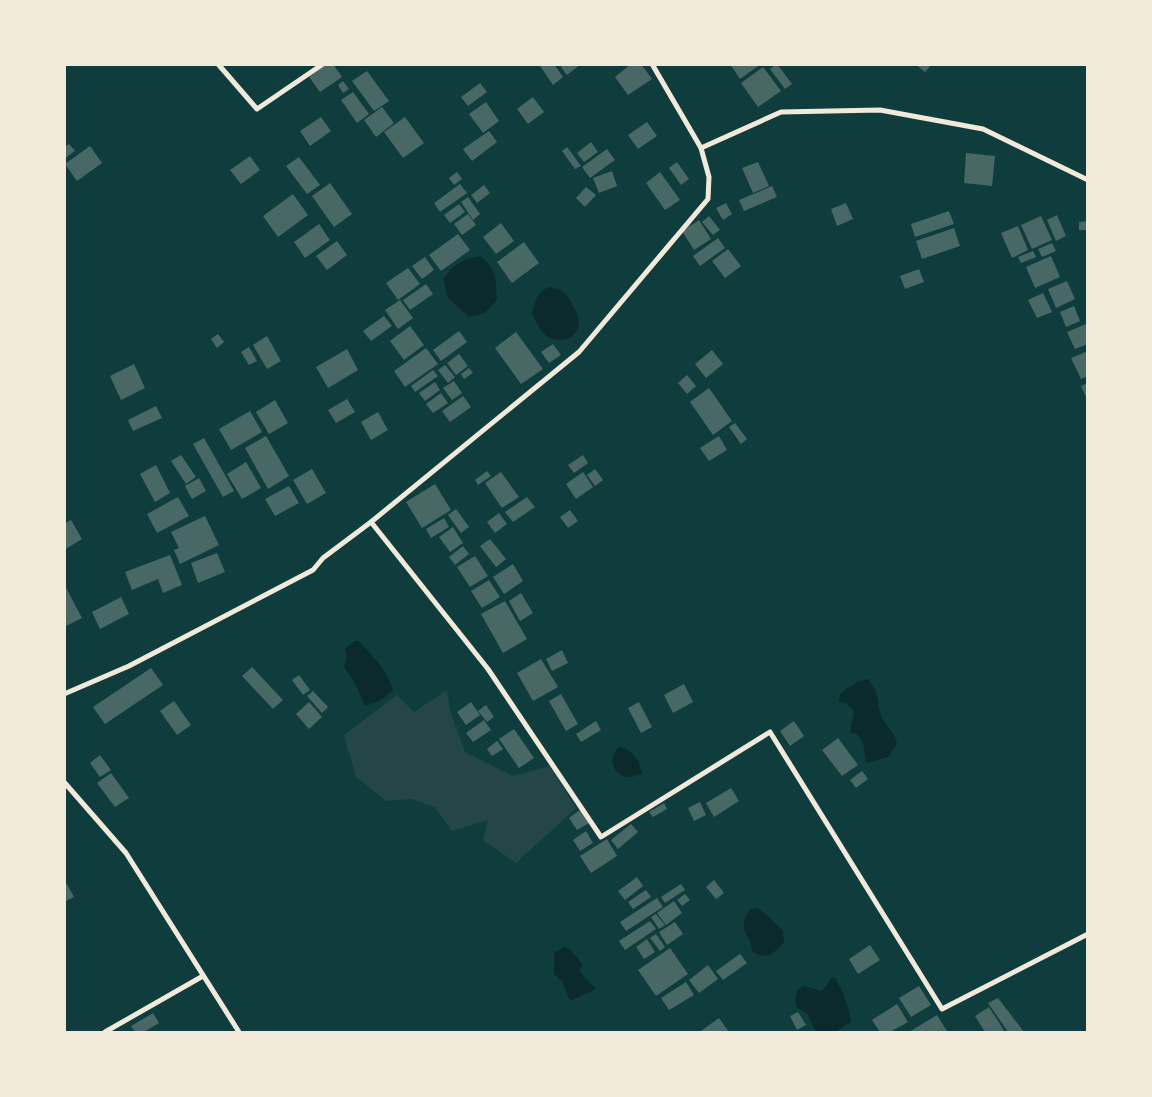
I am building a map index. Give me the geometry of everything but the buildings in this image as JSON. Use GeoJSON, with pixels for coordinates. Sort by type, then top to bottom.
{"type":"FeatureCollection","features":[{"type":"Feature","properties":{"kind":"street"},"geometry":{"type":"LineString","coordinates":[[218,64],[257,109],[323,64]]}},
{"type":"Feature","properties":{"kind":"street"},"geometry":{"type":"LineString","coordinates":[[64,694],[129,666],[313,570],[323,558],[371,522],[579,352],[708,199],[709,177],[701,148],[652,64]]}},
{"type":"Feature","properties":{"kind":"street"},"geometry":{"type":"LineString","coordinates":[[701,148],[781,112],[880,110],[983,129],[1088,180]]}},
{"type":"Feature","properties":{"kind":"street"},"geometry":{"type":"LineString","coordinates":[[371,522],[489,669],[601,837],[770,732],[942,1009],[1088,933]]}},
{"type":"Feature","properties":{"kind":"street"},"geometry":{"type":"LineString","coordinates":[[64,782],[126,853],[239,1032]]}},
{"type":"Feature","properties":{"kind":"street"},"geometry":{"type":"LineString","coordinates":[[105,1032],[203,976]]}},
{"type":"Feature","properties":{"kind":"shaded area"},"geometry":{"type":"Polygon","coordinates":[[[480,256],[493,270],[497,299],[485,312],[469,317],[448,298],[443,279],[459,263],[480,256]]]}},
{"type":"Feature","properties":{"kind":"shaded area"},"geometry":{"type":"Polygon","coordinates":[[[551,287],[568,297],[579,321],[575,333],[566,339],[555,339],[544,334],[532,314],[540,293],[551,287]]]}},
{"type":"Feature","properties":{"kind":"shaded area"},"geometry":{"type":"Polygon","coordinates":[[[355,641],[359,641],[379,664],[393,690],[381,700],[365,706],[355,683],[344,667],[347,655],[345,649],[355,641]]]}},
{"type":"Feature","properties":{"kind":"shaded area"},"geometry":{"type":"Polygon","coordinates":[[[868,679],[877,694],[881,715],[897,744],[888,757],[866,763],[863,742],[857,734],[850,733],[854,711],[847,704],[839,702],[843,691],[868,679]]]}},
{"type":"Feature","properties":{"kind":"shaded area"},"geometry":{"type":"Polygon","coordinates":[[[447,690],[450,711],[465,752],[513,776],[550,766],[576,808],[516,863],[483,840],[488,820],[452,831],[435,807],[411,799],[386,801],[356,777],[344,735],[397,695],[414,712],[447,690]]]}},
{"type":"Feature","properties":{"kind":"shaded area"},"geometry":{"type":"Polygon","coordinates":[[[619,747],[635,756],[642,774],[629,777],[617,772],[612,760],[619,747]]]}},
{"type":"Feature","properties":{"kind":"shaded area"},"geometry":{"type":"Polygon","coordinates":[[[757,908],[783,931],[784,942],[773,953],[766,956],[752,952],[744,928],[750,909],[757,908]]]}},
{"type":"Feature","properties":{"kind":"shaded area"},"geometry":{"type":"Polygon","coordinates":[[[565,947],[571,950],[583,965],[579,971],[596,989],[570,1001],[562,981],[554,974],[554,953],[565,947]]]}},
{"type":"Feature","properties":{"kind":"shaded area"},"geometry":{"type":"Polygon","coordinates":[[[832,977],[835,978],[843,994],[851,1022],[835,1032],[816,1032],[807,1013],[799,1009],[795,1003],[797,990],[804,986],[822,991],[832,977]]]}}]}
